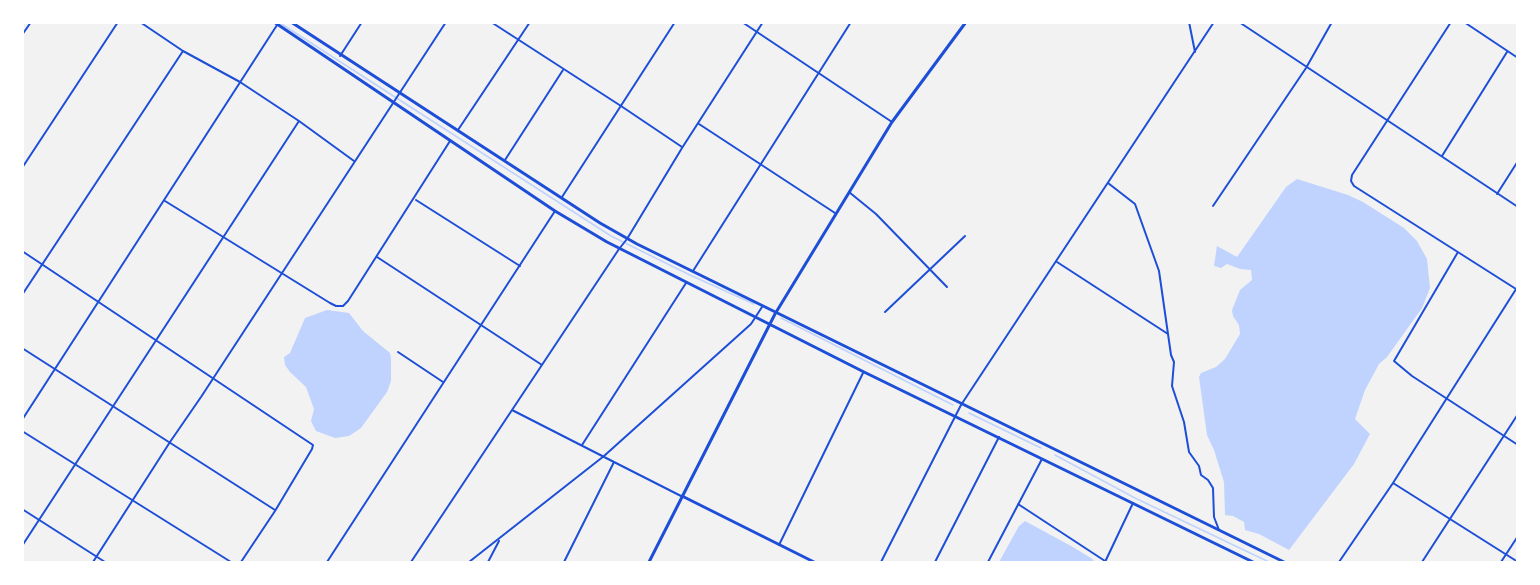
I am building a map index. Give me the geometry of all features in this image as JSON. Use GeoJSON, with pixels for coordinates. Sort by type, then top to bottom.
{"type":"FeatureCollection","features":[{"type":"Feature","properties":{"kind":"street"},"geometry":{"type":"LineString","coordinates":[[22,35],[31,22]]}},
{"type":"Feature","properties":{"kind":"street"},"geometry":{"type":"LineString","coordinates":[[22,168],[118,22]]}},
{"type":"Feature","properties":{"kind":"street"},"geometry":{"type":"LineString","coordinates":[[140,22],[183,51],[240,82],[355,162]]}},
{"type":"Feature","properties":{"kind":"street"},"geometry":{"type":"LineString","coordinates":[[291,22],[340,56],[458,129],[627,239],[960,406],[1284,562]]}},
{"type":"Feature","properties":{"kind":"street"},"geometry":{"type":"LineString","coordinates":[[340,56],[362,22]]}},
{"type":"Feature","properties":{"kind":"street"},"geometry":{"type":"LineString","coordinates":[[93,562],[446,22]]}},
{"type":"Feature","properties":{"kind":"street"},"geometry":{"type":"LineString","coordinates":[[491,22],[682,148]]}},
{"type":"Feature","properties":{"kind":"street"},"geometry":{"type":"LineString","coordinates":[[458,129],[530,22]]}},
{"type":"Feature","properties":{"kind":"street"},"geometry":{"type":"LineString","coordinates":[[562,197],[675,22]]}},
{"type":"Feature","properties":{"kind":"street"},"geometry":{"type":"LineString","coordinates":[[742,22],[892,122]]}},
{"type":"Feature","properties":{"kind":"street"},"geometry":{"type":"LineString","coordinates":[[411,562],[627,239],[763,22]]}},
{"type":"Feature","properties":{"kind":"street"},"geometry":{"type":"LineString","coordinates":[[693,271],[851,22]]}},
{"type":"Feature","properties":{"kind":"street"},"geometry":{"type":"LineString","coordinates":[[649,562],[769,324],[892,122],[966,22]]}},
{"type":"Feature","properties":{"kind":"street"},"geometry":{"type":"LineString","coordinates":[[1189,22],[1195,52]]}},
{"type":"Feature","properties":{"kind":"street"},"geometry":{"type":"LineString","coordinates":[[881,562],[960,406],[1214,22]]}},
{"type":"Feature","properties":{"kind":"street"},"geometry":{"type":"LineString","coordinates":[[1239,22],[1518,207]]}},
{"type":"Feature","properties":{"kind":"street"},"geometry":{"type":"LineString","coordinates":[[1213,206],[1306,68],[1332,22]]}},
{"type":"Feature","properties":{"kind":"street"},"geometry":{"type":"LineString","coordinates":[[1339,562],[1393,483],[1517,288],[1354,186],[1351,181],[1352,175],[1451,22]]}},
{"type":"Feature","properties":{"kind":"street"},"geometry":{"type":"LineString","coordinates":[[1464,22],[1518,58]]}},
{"type":"Feature","properties":{"kind":"street"},"geometry":{"type":"LineString","coordinates":[[22,420],[277,23],[555,212],[619,249],[864,372],[956,414],[1253,562]]}},
{"type":"Feature","properties":{"kind":"street"},"geometry":{"type":"LineString","coordinates":[[22,295],[183,51]]}},
{"type":"Feature","properties":{"kind":"street"},"geometry":{"type":"LineString","coordinates":[[1442,157],[1507,52]]}},
{"type":"Feature","properties":{"kind":"street"},"geometry":{"type":"LineString","coordinates":[[505,160],[563,70]]}},
{"type":"Feature","properties":{"kind":"street"},"geometry":{"type":"LineString","coordinates":[[22,546],[299,121]]}},
{"type":"Feature","properties":{"kind":"street"},"geometry":{"type":"LineString","coordinates":[[698,123],[835,213]]}},
{"type":"Feature","properties":{"kind":"street"},"geometry":{"type":"LineString","coordinates":[[164,200],[281,274],[336,306],[343,306],[415,199],[450,141]]}},
{"type":"Feature","properties":{"kind":"street"},"geometry":{"type":"LineString","coordinates":[[1497,194],[1518,161]]}},
{"type":"Feature","properties":{"kind":"street"},"geometry":{"type":"LineString","coordinates":[[1108,183],[1131,201],[1137,209],[1159,271],[1174,362],[1172,386],[1184,422],[1190,452],[1199,466],[1201,475],[1213,488],[1214,517],[1220,531]]}},
{"type":"Feature","properties":{"kind":"street"},"geometry":{"type":"LineString","coordinates":[[849,192],[876,214],[947,287]]}},
{"type":"Feature","properties":{"kind":"street"},"geometry":{"type":"LineString","coordinates":[[415,199],[520,266]]}},
{"type":"Feature","properties":{"kind":"street"},"geometry":{"type":"LineString","coordinates":[[327,562],[555,212]]}},
{"type":"Feature","properties":{"kind":"street"},"geometry":{"type":"LineString","coordinates":[[885,312],[965,236]]}},
{"type":"Feature","properties":{"kind":"street"},"geometry":{"type":"LineString","coordinates":[[22,250],[313,445],[275,511],[241,562]]}},
{"type":"Feature","properties":{"kind":"street"},"geometry":{"type":"LineString","coordinates":[[1458,252],[1394,362],[1518,445]]}},
{"type":"Feature","properties":{"kind":"street"},"geometry":{"type":"LineString","coordinates":[[376,257],[542,365]]}},
{"type":"Feature","properties":{"kind":"street"},"geometry":{"type":"LineString","coordinates":[[1056,262],[1168,334]]}},
{"type":"Feature","properties":{"kind":"street"},"geometry":{"type":"LineString","coordinates":[[582,445],[687,282]]}},
{"type":"Feature","properties":{"kind":"street"},"geometry":{"type":"LineString","coordinates":[[469,562],[604,456],[757,317],[762,307]]}},
{"type":"Feature","properties":{"kind":"street"},"geometry":{"type":"LineString","coordinates":[[22,348],[275,511]]}},
{"type":"Feature","properties":{"kind":"street"},"geometry":{"type":"LineString","coordinates":[[398,352],[444,382]]}},
{"type":"Feature","properties":{"kind":"street"},"geometry":{"type":"LineString","coordinates":[[778,545],[864,372]]}},
{"type":"Feature","properties":{"kind":"street"},"geometry":{"type":"LineString","coordinates":[[512,410],[814,562]]}},
{"type":"Feature","properties":{"kind":"street"},"geometry":{"type":"LineString","coordinates":[[1422,562],[1518,414]]}},
{"type":"Feature","properties":{"kind":"street"},"geometry":{"type":"LineString","coordinates":[[22,431],[231,562]]}},
{"type":"Feature","properties":{"kind":"street"},"geometry":{"type":"LineString","coordinates":[[936,562],[999,437]]}},
{"type":"Feature","properties":{"kind":"street"},"geometry":{"type":"LineString","coordinates":[[988,562],[1042,458]]}},
{"type":"Feature","properties":{"kind":"street"},"geometry":{"type":"LineString","coordinates":[[564,562],[614,462]]}},
{"type":"Feature","properties":{"kind":"street"},"geometry":{"type":"LineString","coordinates":[[1393,483],[1518,562]]}},
{"type":"Feature","properties":{"kind":"street"},"geometry":{"type":"LineString","coordinates":[[1018,504],[1105,562],[1133,503]]}},
{"type":"Feature","properties":{"kind":"street"},"geometry":{"type":"LineString","coordinates":[[22,509],[105,562]]}},
{"type":"Feature","properties":{"kind":"street"},"geometry":{"type":"LineString","coordinates":[[1501,562],[1518,536]]}},
{"type":"Feature","properties":{"kind":"street"},"geometry":{"type":"LineString","coordinates":[[488,562],[500,538]]}},
{"type":"Feature","properties":{"kind":"street"},"geometry":{"type":"LineString","coordinates":[[802,562],[804,558]]}},
{"type":"Feature","properties":{"kind":"water"},"geometry":{"type":"Polygon","coordinates":[[[1297,179],[1348,195],[1404,228],[1417,241],[1427,259],[1430,288],[1422,308],[1387,357],[1379,364],[1365,390],[1355,419],[1370,434],[1354,464],[1289,550],[1259,534],[1245,530],[1244,522],[1233,516],[1225,515],[1224,482],[1207,435],[1199,377],[1201,373],[1216,367],[1225,359],[1240,334],[1239,325],[1232,310],[1240,290],[1252,280],[1251,270],[1227,264],[1221,268],[1214,266],[1217,246],[1237,257],[1286,187],[1297,179]]]}},
{"type":"Feature","properties":{"kind":"water"},"geometry":{"type":"Polygon","coordinates":[[[327,310],[349,313],[363,331],[390,353],[391,359],[391,381],[387,392],[361,428],[349,436],[335,438],[316,431],[311,421],[314,409],[306,387],[290,372],[285,365],[284,357],[290,353],[305,318],[327,310]]]}},
{"type":"Feature","properties":{"kind":"water"},"geometry":{"type":"Polygon","coordinates":[[[1025,521],[1095,562],[999,562],[1019,526],[1025,521]]]}},
{"type":"Feature","properties":{"kind":"waterway"},"geometry":{"type":"LineString","coordinates":[[280,23],[611,236],[754,304]]}},
{"type":"Feature","properties":{"kind":"waterway"},"geometry":{"type":"LineString","coordinates":[[781,318],[953,405]]}},
{"type":"Feature","properties":{"kind":"waterway"},"geometry":{"type":"LineString","coordinates":[[969,413],[1041,448]]}},
{"type":"Feature","properties":{"kind":"waterway"},"geometry":{"type":"LineString","coordinates":[[1055,455],[1135,498],[1269,562]]}}]}
